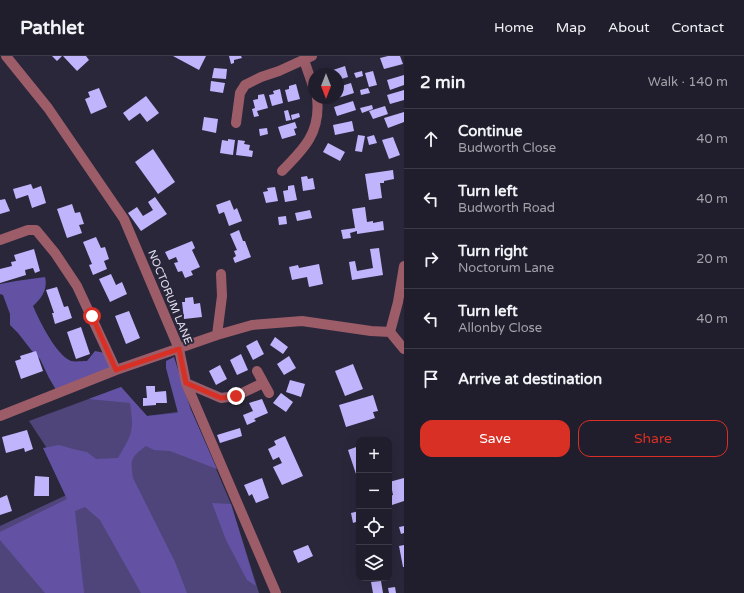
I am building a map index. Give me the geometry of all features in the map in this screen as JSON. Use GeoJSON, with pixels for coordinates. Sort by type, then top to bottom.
{"type":"FeatureCollection","features":[{"type":"Feature","properties":{"kind":"street","name":"NOCTORUM LANE"},"geometry":{"type":"LineString","coordinates":[[6,56],[48,108],[124,219],[142,258],[179,349],[186,383],[276,593]]}},
{"type":"Feature","properties":{"kind":"street"},"geometry":{"type":"LineString","coordinates":[[236,123],[240,93],[245,85],[308,58],[310,68]]}},
{"type":"Feature","properties":{"kind":"street"},"geometry":{"type":"LineString","coordinates":[[282,172],[306,145],[313,132],[318,114],[317,104]]}},
{"type":"Feature","properties":{"kind":"street"},"geometry":{"type":"LineString","coordinates":[[0,240],[28,230],[36,230],[77,286],[116,370]]}},
{"type":"Feature","properties":{"kind":"street"},"geometry":{"type":"LineString","coordinates":[[390,332],[404,272]]}},
{"type":"Feature","properties":{"kind":"street"},"geometry":{"type":"LineString","coordinates":[[217,335],[222,296],[221,274]]}},
{"type":"Feature","properties":{"kind":"street"},"geometry":{"type":"LineString","coordinates":[[0,416],[116,370],[217,335],[252,325],[302,320],[371,331],[390,332],[404,349]]}},
{"type":"Feature","properties":{"kind":"street"},"geometry":{"type":"LineString","coordinates":[[257,371],[269,394]]}},
{"type":"Feature","properties":{"kind":"street"},"geometry":{"type":"LineString","coordinates":[[186,383],[221,398],[236,396],[263,383]]}},
{"type":"Feature","properties":{"kind":"shaded area"},"geometry":{"type":"Polygon","coordinates":[[[45,277],[46,285],[44,293],[33,306],[39,320],[54,345],[71,361],[87,361],[95,351],[105,353],[117,367],[58,393],[40,359],[10,325],[10,314],[3,295],[0,294],[0,284],[45,277]]]}},
{"type":"Feature","properties":{"kind":"shaded area"},"geometry":{"type":"Polygon","coordinates":[[[174,357],[191,410],[217,469],[170,451],[154,450],[146,446],[137,453],[133,459],[132,467],[133,478],[175,562],[187,593],[141,593],[100,520],[85,507],[75,511],[84,593],[45,593],[0,540],[0,532],[67,499],[43,448],[59,445],[87,452],[96,459],[118,458],[127,443],[131,432],[132,420],[130,403],[89,399],[121,387],[147,416],[178,413],[166,368],[166,361],[174,357]]]}},
{"type":"Feature","properties":{"kind":"shaded area"},"geometry":{"type":"Polygon","coordinates":[[[121,387],[147,416],[191,410],[231,504],[259,593],[0,593],[0,526],[75,491],[29,421],[121,387]]]}},
{"type":"Feature","properties":{"kind":"shaded area"},"geometry":{"type":"Polygon","coordinates":[[[212,503],[231,504],[256,586],[247,580],[226,540],[212,503]]]}},
{"type":"Feature","properties":{"kind":"building"},"geometry":{"type":"Polygon","coordinates":[[[52,56],[62,56],[57,61],[52,56]]]}},
{"type":"Feature","properties":{"kind":"building"},"geometry":{"type":"Polygon","coordinates":[[[63,56],[86,56],[89,60],[77,71],[63,56]]]}},
{"type":"Feature","properties":{"kind":"building"},"geometry":{"type":"Polygon","coordinates":[[[173,56],[206,56],[199,70],[173,56]]]}},
{"type":"Feature","properties":{"kind":"building"},"geometry":{"type":"Polygon","coordinates":[[[229,56],[241,56],[242,58],[234,60],[234,63],[231,64],[229,56]]]}},
{"type":"Feature","properties":{"kind":"building"},"geometry":{"type":"Polygon","coordinates":[[[400,56],[403,64],[384,69],[380,58],[400,56]]]}},
{"type":"Feature","properties":{"kind":"building"},"geometry":{"type":"Polygon","coordinates":[[[345,66],[348,77],[344,78],[344,68],[339,68],[345,66]]]}},
{"type":"Feature","properties":{"kind":"building"},"geometry":{"type":"Polygon","coordinates":[[[214,68],[227,69],[226,79],[212,78],[214,68]]]}},
{"type":"Feature","properties":{"kind":"building"},"geometry":{"type":"Polygon","coordinates":[[[362,71],[363,76],[356,78],[354,73],[362,71]]]}},
{"type":"Feature","properties":{"kind":"building"},"geometry":{"type":"Polygon","coordinates":[[[373,71],[377,85],[369,87],[365,73],[373,71]]]}},
{"type":"Feature","properties":{"kind":"building"},"geometry":{"type":"Polygon","coordinates":[[[404,75],[404,85],[390,90],[387,80],[404,75]]]}},
{"type":"Feature","properties":{"kind":"building"},"geometry":{"type":"Polygon","coordinates":[[[211,81],[225,83],[223,93],[210,91],[211,81]]]}},
{"type":"Feature","properties":{"kind":"building"},"geometry":{"type":"Polygon","coordinates":[[[351,83],[354,93],[344,96],[344,85],[351,83]]]}},
{"type":"Feature","properties":{"kind":"building"},"geometry":{"type":"Polygon","coordinates":[[[296,84],[300,99],[288,102],[285,90],[289,89],[289,86],[296,84]]]}},
{"type":"Feature","properties":{"kind":"building"},"geometry":{"type":"Polygon","coordinates":[[[99,88],[107,107],[91,114],[85,99],[90,97],[88,92],[99,88]]]}},
{"type":"Feature","properties":{"kind":"building"},"geometry":{"type":"Polygon","coordinates":[[[368,88],[370,93],[361,95],[360,90],[368,88]]]}},
{"type":"Feature","properties":{"kind":"building"},"geometry":{"type":"Polygon","coordinates":[[[280,89],[283,103],[272,106],[269,95],[274,94],[273,91],[280,89]]]}},
{"type":"Feature","properties":{"kind":"building"},"geometry":{"type":"Polygon","coordinates":[[[404,90],[404,100],[390,104],[387,95],[404,90]]]}},
{"type":"Feature","properties":{"kind":"building"},"geometry":{"type":"Polygon","coordinates":[[[264,94],[268,108],[257,111],[259,116],[254,117],[252,109],[255,108],[253,100],[258,99],[258,95],[264,94]]]}},
{"type":"Feature","properties":{"kind":"building"},"geometry":{"type":"Polygon","coordinates":[[[146,96],[159,113],[147,122],[140,113],[129,121],[123,113],[146,96]]]}},
{"type":"Feature","properties":{"kind":"building"},"geometry":{"type":"Polygon","coordinates":[[[353,101],[356,110],[337,116],[334,107],[353,101]]]}},
{"type":"Feature","properties":{"kind":"building"},"geometry":{"type":"Polygon","coordinates":[[[372,105],[373,109],[362,113],[360,108],[372,105]]]}},
{"type":"Feature","properties":{"kind":"building"},"geometry":{"type":"Polygon","coordinates":[[[385,106],[388,114],[373,119],[369,111],[385,106]]]}},
{"type":"Feature","properties":{"kind":"building"},"geometry":{"type":"Polygon","coordinates":[[[288,110],[291,120],[286,121],[284,111],[288,110]]]}},
{"type":"Feature","properties":{"kind":"building"},"geometry":{"type":"Polygon","coordinates":[[[404,112],[404,122],[388,128],[384,118],[404,112]]]}},
{"type":"Feature","properties":{"kind":"building"},"geometry":{"type":"Polygon","coordinates":[[[299,113],[300,117],[292,120],[291,115],[299,113]]]}},
{"type":"Feature","properties":{"kind":"building"},"geometry":{"type":"Polygon","coordinates":[[[204,117],[218,119],[216,133],[202,130],[204,117]]]}},
{"type":"Feature","properties":{"kind":"building"},"geometry":{"type":"Polygon","coordinates":[[[352,121],[354,131],[335,135],[333,125],[352,121]]]}},
{"type":"Feature","properties":{"kind":"building"},"geometry":{"type":"Polygon","coordinates":[[[295,122],[297,128],[294,129],[296,135],[282,139],[278,127],[295,122]]]}},
{"type":"Feature","properties":{"kind":"building"},"geometry":{"type":"Polygon","coordinates":[[[267,128],[268,134],[260,136],[259,129],[267,128]]]}},
{"type":"Feature","properties":{"kind":"building"},"geometry":{"type":"Polygon","coordinates":[[[358,135],[365,136],[362,152],[355,151],[358,135]]]}},
{"type":"Feature","properties":{"kind":"building"},"geometry":{"type":"Polygon","coordinates":[[[374,135],[377,143],[369,145],[367,137],[374,135]]]}},
{"type":"Feature","properties":{"kind":"building"},"geometry":{"type":"Polygon","coordinates":[[[393,137],[400,155],[389,159],[382,140],[393,137]]]}},
{"type":"Feature","properties":{"kind":"building"},"geometry":{"type":"Polygon","coordinates":[[[228,139],[235,140],[233,155],[220,153],[222,140],[228,141],[228,139]]]}},
{"type":"Feature","properties":{"kind":"building"},"geometry":{"type":"Polygon","coordinates":[[[238,140],[245,141],[244,144],[250,145],[249,150],[253,151],[252,157],[236,155],[238,140]]]}},
{"type":"Feature","properties":{"kind":"building"},"geometry":{"type":"Polygon","coordinates":[[[328,143],[345,152],[340,161],[323,152],[328,143]]]}},
{"type":"Feature","properties":{"kind":"building"},"geometry":{"type":"Polygon","coordinates":[[[153,149],[175,182],[158,194],[135,162],[153,149]]]}},
{"type":"Feature","properties":{"kind":"building"},"geometry":{"type":"Polygon","coordinates":[[[393,170],[394,179],[380,183],[382,198],[369,200],[365,174],[393,170]]]}},
{"type":"Feature","properties":{"kind":"building"},"geometry":{"type":"Polygon","coordinates":[[[307,176],[308,179],[313,178],[315,189],[303,191],[301,177],[307,176]]]}},
{"type":"Feature","properties":{"kind":"building"},"geometry":{"type":"Polygon","coordinates":[[[31,184],[33,189],[41,186],[46,203],[32,208],[28,195],[16,199],[13,189],[31,184]]]}},
{"type":"Feature","properties":{"kind":"building"},"geometry":{"type":"Polygon","coordinates":[[[294,185],[297,200],[285,202],[283,191],[288,190],[288,186],[294,185]]]}},
{"type":"Feature","properties":{"kind":"building"},"geometry":{"type":"Polygon","coordinates":[[[275,187],[278,201],[266,203],[263,192],[268,191],[267,188],[275,187]]]}},
{"type":"Feature","properties":{"kind":"building"},"geometry":{"type":"Polygon","coordinates":[[[155,197],[167,214],[141,231],[128,213],[137,207],[143,216],[153,210],[148,202],[155,197]]]}},
{"type":"Feature","properties":{"kind":"building"},"geometry":{"type":"Polygon","coordinates":[[[5,199],[10,211],[0,214],[0,200],[5,199]]]}},
{"type":"Feature","properties":{"kind":"building"},"geometry":{"type":"Polygon","coordinates":[[[230,200],[234,210],[237,208],[242,221],[229,226],[224,212],[219,214],[216,205],[230,200]]]}},
{"type":"Feature","properties":{"kind":"building"},"geometry":{"type":"Polygon","coordinates":[[[72,204],[75,213],[80,212],[84,224],[79,225],[82,233],[67,238],[57,209],[72,204]]]}},
{"type":"Feature","properties":{"kind":"building"},"geometry":{"type":"Polygon","coordinates":[[[365,207],[367,222],[373,221],[373,223],[383,221],[384,230],[357,234],[357,231],[350,233],[351,238],[343,239],[341,230],[355,228],[352,209],[365,207]]]}},
{"type":"Feature","properties":{"kind":"building"},"geometry":{"type":"Polygon","coordinates":[[[310,210],[312,218],[297,221],[295,213],[310,210]]]}},
{"type":"Feature","properties":{"kind":"building"},"geometry":{"type":"Polygon","coordinates":[[[286,216],[287,224],[279,225],[278,217],[286,216]]]}},
{"type":"Feature","properties":{"kind":"building"},"geometry":{"type":"Polygon","coordinates":[[[239,230],[251,257],[235,263],[233,258],[236,256],[234,251],[237,250],[230,234],[239,230]]]}},
{"type":"Feature","properties":{"kind":"building"},"geometry":{"type":"Polygon","coordinates":[[[96,237],[101,248],[105,247],[109,259],[104,261],[107,269],[93,275],[89,265],[92,264],[83,242],[96,237]]]}},
{"type":"Feature","properties":{"kind":"building"},"geometry":{"type":"Polygon","coordinates":[[[192,241],[195,248],[192,250],[200,267],[191,271],[193,275],[185,278],[182,271],[178,272],[174,263],[178,262],[176,257],[169,260],[165,252],[192,241]]]}},
{"type":"Feature","properties":{"kind":"building"},"geometry":{"type":"Polygon","coordinates":[[[379,248],[383,275],[352,280],[349,262],[355,261],[357,271],[373,268],[370,249],[379,248]]]}},
{"type":"Feature","properties":{"kind":"building"},"geometry":{"type":"Polygon","coordinates":[[[34,249],[40,271],[35,273],[33,268],[25,270],[26,275],[0,283],[0,269],[12,266],[11,262],[16,261],[14,255],[34,249]]]}},
{"type":"Feature","properties":{"kind":"building"},"geometry":{"type":"Polygon","coordinates":[[[319,264],[323,284],[309,287],[307,277],[292,280],[289,267],[298,265],[299,268],[319,264]]]}},
{"type":"Feature","properties":{"kind":"building"},"geometry":{"type":"Polygon","coordinates":[[[111,274],[116,285],[122,282],[127,294],[110,302],[99,279],[111,274]]]}},
{"type":"Feature","properties":{"kind":"building"},"geometry":{"type":"Polygon","coordinates":[[[57,287],[64,307],[68,306],[72,318],[55,324],[52,313],[54,313],[46,290],[57,287]]]}},
{"type":"Feature","properties":{"kind":"building"},"geometry":{"type":"Polygon","coordinates":[[[193,297],[194,304],[200,303],[202,317],[184,319],[182,302],[185,302],[185,298],[193,297]]]}},
{"type":"Feature","properties":{"kind":"building"},"geometry":{"type":"Polygon","coordinates":[[[129,311],[140,338],[126,344],[115,316],[129,311]]]}},
{"type":"Feature","properties":{"kind":"building"},"geometry":{"type":"Polygon","coordinates":[[[81,327],[90,354],[76,359],[67,332],[81,327]]]}},
{"type":"Feature","properties":{"kind":"building"},"geometry":{"type":"Polygon","coordinates":[[[275,337],[288,347],[283,354],[270,345],[275,337]]]}},
{"type":"Feature","properties":{"kind":"building"},"geometry":{"type":"Polygon","coordinates":[[[257,340],[264,354],[253,360],[246,346],[257,340]]]}},
{"type":"Feature","properties":{"kind":"building"},"geometry":{"type":"Polygon","coordinates":[[[36,351],[43,371],[21,379],[15,361],[21,359],[20,356],[36,351]]]}},
{"type":"Feature","properties":{"kind":"building"},"geometry":{"type":"Polygon","coordinates":[[[241,354],[248,370],[237,375],[230,360],[241,354]]]}},
{"type":"Feature","properties":{"kind":"building"},"geometry":{"type":"Polygon","coordinates":[[[289,356],[296,368],[284,375],[277,364],[289,356]]]}},
{"type":"Feature","properties":{"kind":"building"},"geometry":{"type":"Polygon","coordinates":[[[353,364],[363,389],[345,396],[335,371],[353,364]]]}},
{"type":"Feature","properties":{"kind":"building"},"geometry":{"type":"Polygon","coordinates":[[[220,365],[227,379],[216,385],[209,371],[220,365]]]}},
{"type":"Feature","properties":{"kind":"building"},"geometry":{"type":"Polygon","coordinates":[[[290,380],[305,384],[301,397],[286,392],[290,380]]]}},
{"type":"Feature","properties":{"kind":"building"},"geometry":{"type":"Polygon","coordinates":[[[146,386],[155,386],[155,392],[166,391],[167,403],[156,403],[156,405],[143,406],[143,398],[147,398],[146,386]]]}},
{"type":"Feature","properties":{"kind":"building"},"geometry":{"type":"Polygon","coordinates":[[[281,393],[293,402],[286,412],[273,403],[281,393]]]}},
{"type":"Feature","properties":{"kind":"building"},"geometry":{"type":"Polygon","coordinates":[[[373,395],[378,411],[373,412],[375,418],[346,427],[339,405],[373,395]]]}},
{"type":"Feature","properties":{"kind":"building"},"geometry":{"type":"Polygon","coordinates":[[[262,399],[268,413],[254,419],[256,421],[247,425],[243,415],[253,411],[249,403],[262,399]]]}},
{"type":"Feature","properties":{"kind":"building"},"geometry":{"type":"Polygon","coordinates":[[[240,428],[242,436],[220,443],[217,435],[240,428]]]}},
{"type":"Feature","properties":{"kind":"building"},"geometry":{"type":"Polygon","coordinates":[[[27,430],[33,449],[25,452],[24,448],[6,453],[2,437],[27,430]]]}},
{"type":"Feature","properties":{"kind":"building"},"geometry":{"type":"Polygon","coordinates":[[[285,436],[303,476],[282,485],[273,467],[282,463],[279,457],[273,460],[268,449],[276,445],[274,441],[285,436]]]}},
{"type":"Feature","properties":{"kind":"building"},"geometry":{"type":"Polygon","coordinates":[[[356,447],[356,474],[348,450],[356,447]]]}},
{"type":"Feature","properties":{"kind":"building"},"geometry":{"type":"Polygon","coordinates":[[[35,476],[49,477],[49,496],[34,496],[35,476]]]}},
{"type":"Feature","properties":{"kind":"building"},"geometry":{"type":"Polygon","coordinates":[[[262,478],[269,498],[256,503],[252,494],[249,496],[244,485],[262,478]]]}},
{"type":"Feature","properties":{"kind":"building"},"geometry":{"type":"Polygon","coordinates":[[[404,478],[404,501],[392,505],[393,495],[392,481],[404,478]]]}},
{"type":"Feature","properties":{"kind":"building"},"geometry":{"type":"Polygon","coordinates":[[[7,495],[12,511],[0,515],[0,498],[7,495]]]}},
{"type":"Feature","properties":{"kind":"building"},"geometry":{"type":"Polygon","coordinates":[[[356,512],[356,522],[353,523],[351,513],[356,512]]]}},
{"type":"Feature","properties":{"kind":"building"},"geometry":{"type":"Polygon","coordinates":[[[404,526],[404,533],[401,534],[399,527],[404,526]]]}},
{"type":"Feature","properties":{"kind":"building"},"geometry":{"type":"Polygon","coordinates":[[[308,545],[313,556],[298,563],[293,551],[308,545]]]}},
{"type":"Feature","properties":{"kind":"building"},"geometry":{"type":"Polygon","coordinates":[[[404,545],[404,567],[403,567],[399,546],[404,545]]]}},
{"type":"Feature","properties":{"kind":"building"},"geometry":{"type":"Polygon","coordinates":[[[381,581],[383,593],[373,593],[371,582],[381,581]]]}},
{"type":"Feature","properties":{"kind":"building"},"geometry":{"type":"Polygon","coordinates":[[[395,587],[396,593],[389,593],[388,588],[395,587]]]}},
{"type":"Feature","properties":{"kind":"route"},"geometry":{"type":"LineString","coordinates":[[92,316],[116,370],[179,349],[186,383],[221,398],[236,396]]}}]}
